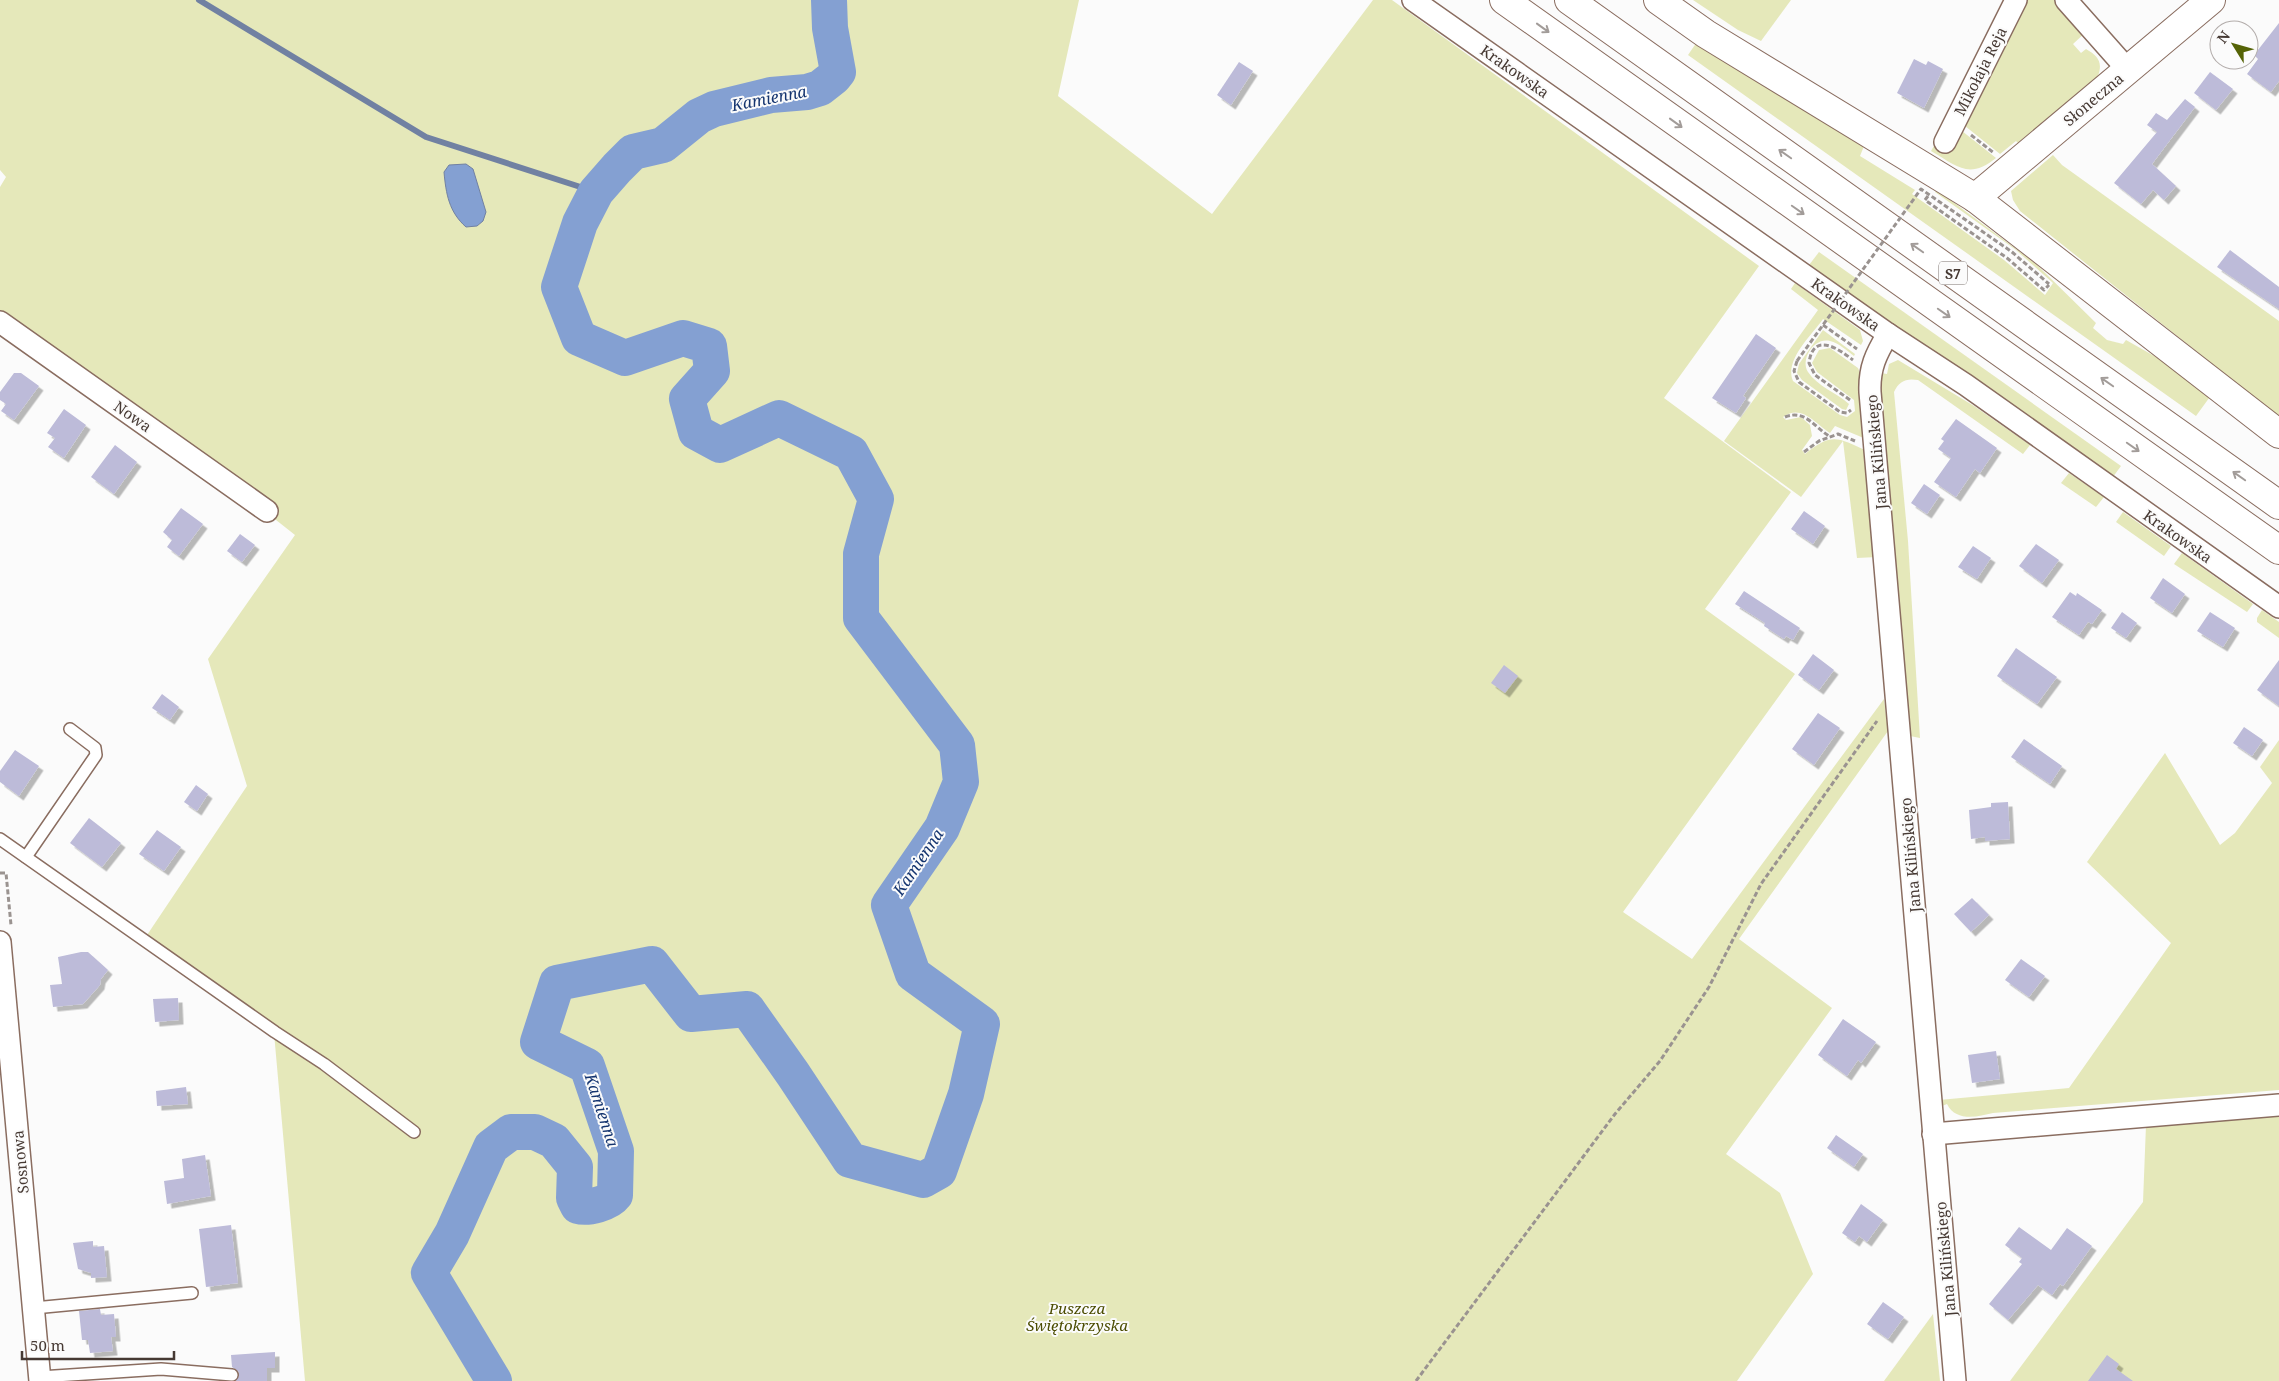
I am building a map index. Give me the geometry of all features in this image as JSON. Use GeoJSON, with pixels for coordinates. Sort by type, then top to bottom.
{"type":"FeatureCollection","features":[{"type":"Feature","properties":{"kind":"main road","name":"S7"},"geometry":{"type":"LineString","coordinates":[[1504,0],[2279,550]]}},
{"type":"Feature","properties":{"kind":"main road","name":"S7"},"geometry":{"type":"LineString","coordinates":[[1569,0],[2279,505]]}},
{"type":"Feature","properties":{"kind":"main road"},"geometry":{"type":"LineString","coordinates":[[1658,0],[1713,38],[1930,168],[1975,198],[2279,434]]}},
{"type":"Feature","properties":{"kind":"main road","name":"Słoneczna"},"geometry":{"type":"LineString","coordinates":[[1975,198],[2211,0]]}},
{"type":"Feature","properties":{"kind":"street","name":"Krakowska"},"geometry":{"type":"LineString","coordinates":[[1413,0],[1888,334],[1966,385],[2279,608]]}},
{"type":"Feature","properties":{"kind":"street","name":"Mikołaja Reja"},"geometry":{"type":"LineString","coordinates":[[1945,142],[2016,0]]}},
{"type":"Feature","properties":{"kind":"street"},"geometry":{"type":"LineString","coordinates":[[2066,0],[2128,70]]}},
{"type":"Feature","properties":{"kind":"street","name":"Nowa"},"geometry":{"type":"LineString","coordinates":[[0,322],[267,511]]}},
{"type":"Feature","properties":{"kind":"street","name":"Jana Kilińskiego"},"geometry":{"type":"LineString","coordinates":[[1888,334],[1877,352],[1871,367],[1870,392],[1955,1381]]}},
{"type":"Feature","properties":{"kind":"street","name":"Sosnowa"},"geometry":{"type":"LineString","coordinates":[[0,942],[40,1379]]}},
{"type":"Feature","properties":{"kind":"street"},"geometry":{"type":"LineString","coordinates":[[1933,1134],[2279,1105]]}},
{"type":"Feature","properties":{"kind":"lane"},"geometry":{"type":"LineString","coordinates":[[26,857],[96,755],[95,748],[70,729]]}},
{"type":"Feature","properties":{"kind":"lane"},"geometry":{"type":"LineString","coordinates":[[0,839],[275,1032],[324,1064],[414,1132]]}},
{"type":"Feature","properties":{"kind":"lane"},"geometry":{"type":"LineString","coordinates":[[34,1308],[192,1293]]}},
{"type":"Feature","properties":{"kind":"lane"},"geometry":{"type":"LineString","coordinates":[[40,1379],[161,1369],[232,1375]]}},
{"type":"Feature","properties":{"kind":"path"},"geometry":{"type":"LineString","coordinates":[[1955,122],[2000,158]]}},
{"type":"Feature","properties":{"kind":"path"},"geometry":{"type":"LineString","coordinates":[[1871,367],[1859,365],[1830,345],[1822,345],[1810,356],[1809,366],[1815,375],[1851,402],[1853,406],[1847,413],[1840,412],[1799,382],[1794,376],[1794,368],[1797,361],[1921,189],[2012,252],[2049,284],[2044,290],[2007,258],[1954,220]]}},
{"type":"Feature","properties":{"kind":"path"},"geometry":{"type":"LineString","coordinates":[[1823,325],[1858,350]]}},
{"type":"Feature","properties":{"kind":"path"},"geometry":{"type":"LineString","coordinates":[[1785,418],[1794,414],[1803,416],[1830,436],[1814,444],[1804,452]]}},
{"type":"Feature","properties":{"kind":"path"},"geometry":{"type":"LineString","coordinates":[[1416,1381],[1603,1130],[1660,1061],[1709,987],[1761,884],[1897,692]]}},
{"type":"Feature","properties":{"kind":"green space","name":"Puszcza Świętokrzyska"},"geometry":{"type":"Polygon","coordinates":[[[0,0],[1079,0],[1058,96],[1212,214],[1373,0],[1392,0],[1759,266],[1664,398],[1791,492],[1705,609],[1795,674],[1623,912],[1692,959],[1884,699],[1888,731],[1739,939],[1832,1008],[1726,1154],[1780,1193],[1813,1274],[1737,1381],[305,1381],[274,1033],[143,941],[247,786],[208,659],[295,535],[185,448],[0,318],[0,187],[6,177],[0,170],[0,0]]]}},
{"type":"Feature","properties":{"kind":"green space"},"geometry":{"type":"Polygon","coordinates":[[[1693,0],[1791,0],[1761,41],[1738,30],[1693,0]]]}},
{"type":"Feature","properties":{"kind":"green space"},"geometry":{"type":"Polygon","coordinates":[[[2026,0],[2059,0],[2086,32],[2073,44],[2081,53],[2086,49],[2094,54],[2100,63],[2100,67],[2098,76],[2018,143],[2016,141],[2000,154],[1965,126],[2026,0]]]}},
{"type":"Feature","properties":{"kind":"green space"},"geometry":{"type":"Polygon","coordinates":[[[1699,39],[1866,141],[1860,156],[1915,190],[1912,194],[2004,260],[2045,295],[2053,283],[2016,250],[1935,192],[1937,190],[2035,263],[2096,323],[2093,328],[2107,340],[2123,344],[2126,340],[2186,374],[2212,394],[2196,416],[1688,55],[1699,39]]]}},
{"type":"Feature","properties":{"kind":"green space"},"geometry":{"type":"Polygon","coordinates":[[[1962,131],[1996,158],[1987,165],[1970,169],[1956,166],[1931,151],[1938,139],[1962,131]]]}},
{"type":"Feature","properties":{"kind":"green space"},"geometry":{"type":"Polygon","coordinates":[[[2053,155],[2062,165],[2279,321],[2279,417],[2020,211],[2013,200],[2011,191],[2053,155]]]}},
{"type":"Feature","properties":{"kind":"green space"},"geometry":{"type":"Polygon","coordinates":[[[1819,252],[2121,466],[2110,481],[1806,269],[1819,252]]]}},
{"type":"Feature","properties":{"kind":"green space"},"geometry":{"type":"Polygon","coordinates":[[[1795,283],[1860,330],[1863,341],[1861,345],[1823,319],[1796,356],[1791,373],[1793,381],[1840,415],[1847,417],[1855,411],[1854,400],[1817,372],[1812,363],[1819,350],[1830,348],[1858,368],[1861,375],[1866,439],[1835,426],[1830,433],[1808,416],[1802,414],[1796,413],[1783,417],[1786,420],[1801,417],[1810,425],[1812,436],[1802,450],[1805,454],[1822,442],[1835,439],[1842,440],[1867,451],[1877,557],[1857,558],[1843,441],[1801,497],[1724,441],[1818,310],[1791,289],[1795,283]]]}},
{"type":"Feature","properties":{"kind":"green space"},"geometry":{"type":"Polygon","coordinates":[[[1823,330],[1855,354],[1854,356],[1840,345],[1830,341],[1819,342],[1807,355],[1806,367],[1812,377],[1849,404],[1846,410],[1802,380],[1797,373],[1799,364],[1823,330]]]}},
{"type":"Feature","properties":{"kind":"green space"},"geometry":{"type":"Polygon","coordinates":[[[1898,360],[1974,406],[2030,445],[2023,454],[1918,380],[1910,379],[1903,381],[1894,392],[1908,541],[1920,738],[1910,736],[1880,385],[1881,373],[1887,374],[1889,364],[1898,360]]]}},
{"type":"Feature","properties":{"kind":"green space"},"geometry":{"type":"Polygon","coordinates":[[[2069,473],[2104,497],[2096,507],[2061,483],[2069,473]]]}},
{"type":"Feature","properties":{"kind":"green space"},"geometry":{"type":"Polygon","coordinates":[[[2123,512],[2171,546],[2164,556],[2116,522],[2123,512]]]}},
{"type":"Feature","properties":{"kind":"green space"},"geometry":{"type":"Polygon","coordinates":[[[2182,553],[2253,604],[2247,612],[2174,564],[2182,553]]]}},
{"type":"Feature","properties":{"kind":"green space"},"geometry":{"type":"Polygon","coordinates":[[[2262,610],[2279,622],[2279,638],[2257,622],[2257,618],[2262,610]]]}},
{"type":"Feature","properties":{"kind":"green space"},"geometry":{"type":"Polygon","coordinates":[[[2279,740],[2279,1090],[1993,1113],[1974,1117],[1956,1114],[1947,1104],[1942,1106],[1939,1100],[2069,1088],[2171,943],[2087,862],[2165,753],[2220,845],[2235,833],[2272,783],[2260,767],[2279,740]]]}},
{"type":"Feature","properties":{"kind":"green space"},"geometry":{"type":"Polygon","coordinates":[[[2279,1114],[2279,1381],[2010,1381],[2143,1202],[2146,1125],[2279,1114]]]}},
{"type":"Feature","properties":{"kind":"green space"},"geometry":{"type":"Polygon","coordinates":[[[1933,1314],[1940,1381],[1884,1381],[1933,1314]]]}},
{"type":"Feature","properties":{"kind":"water"},"geometry":{"type":"Polygon","coordinates":[[[466,164],[473,169],[486,212],[483,221],[477,226],[466,227],[460,221],[449,202],[444,172],[449,165],[466,164]]]}},
{"type":"Feature","properties":{"kind":"building"},"geometry":{"type":"Polygon","coordinates":[[[2279,23],[2279,81],[2271,92],[2247,74],[2250,70],[2259,70],[2259,49],[2279,23]]]}},
{"type":"Feature","properties":{"kind":"building"},"geometry":{"type":"Polygon","coordinates":[[[1914,59],[1926,65],[1928,61],[1943,69],[1924,108],[1897,93],[1914,59]]]}},
{"type":"Feature","properties":{"kind":"building"},"geometry":{"type":"Polygon","coordinates":[[[1239,62],[1253,71],[1231,105],[1217,95],[1239,62]]]}},
{"type":"Feature","properties":{"kind":"building"},"geometry":{"type":"Polygon","coordinates":[[[2210,72],[2233,89],[2216,110],[2194,93],[2210,72]]]}},
{"type":"Feature","properties":{"kind":"building"},"geometry":{"type":"Polygon","coordinates":[[[2185,99],[2195,107],[2152,164],[2176,186],[2164,200],[2153,190],[2141,204],[2114,183],[2157,132],[2147,125],[2156,113],[2167,120],[2185,99]]]}},
{"type":"Feature","properties":{"kind":"building"},"geometry":{"type":"Polygon","coordinates":[[[2230,250],[2279,287],[2279,309],[2217,267],[2230,250]]]}},
{"type":"Feature","properties":{"kind":"building"},"geometry":{"type":"Polygon","coordinates":[[[1756,334],[1776,348],[1743,396],[1746,398],[1736,413],[1712,398],[1756,334]]]}},
{"type":"Feature","properties":{"kind":"building"},"geometry":{"type":"Polygon","coordinates":[[[14,373],[21,373],[39,386],[14,420],[1,411],[6,404],[0,400],[0,392],[14,373]]]}},
{"type":"Feature","properties":{"kind":"building"},"geometry":{"type":"Polygon","coordinates":[[[64,409],[86,425],[64,458],[48,447],[55,438],[47,433],[64,409]]]}},
{"type":"Feature","properties":{"kind":"building"},"geometry":{"type":"Polygon","coordinates":[[[1956,419],[1997,448],[1980,473],[1975,469],[1956,497],[1934,482],[1951,458],[1938,449],[1944,441],[1941,439],[1956,419]]]}},
{"type":"Feature","properties":{"kind":"building"},"geometry":{"type":"Polygon","coordinates":[[[115,445],[137,462],[114,494],[91,477],[115,445]]]}},
{"type":"Feature","properties":{"kind":"building"},"geometry":{"type":"Polygon","coordinates":[[[1924,484],[1940,495],[1927,514],[1911,503],[1924,484]]]}},
{"type":"Feature","properties":{"kind":"building"},"geometry":{"type":"Polygon","coordinates":[[[181,508],[203,524],[179,556],[167,547],[172,540],[163,532],[181,508]]]}},
{"type":"Feature","properties":{"kind":"building"},"geometry":{"type":"Polygon","coordinates":[[[1804,511],[1825,526],[1813,544],[1791,529],[1804,511]]]}},
{"type":"Feature","properties":{"kind":"building"},"geometry":{"type":"Polygon","coordinates":[[[240,534],[255,545],[242,562],[227,551],[240,534]]]}},
{"type":"Feature","properties":{"kind":"building"},"geometry":{"type":"Polygon","coordinates":[[[2036,544],[2059,560],[2042,583],[2019,566],[2036,544]]]}},
{"type":"Feature","properties":{"kind":"building"},"geometry":{"type":"Polygon","coordinates":[[[1973,546],[1991,558],[1977,579],[1958,567],[1973,546]]]}},
{"type":"Feature","properties":{"kind":"building"},"geometry":{"type":"Polygon","coordinates":[[[2163,578],[2185,594],[2172,613],[2150,598],[2163,578]]]}},
{"type":"Feature","properties":{"kind":"building"},"geometry":{"type":"Polygon","coordinates":[[[1744,591],[1800,628],[1793,640],[1786,636],[1784,639],[1764,626],[1765,623],[1735,604],[1744,591]]]}},
{"type":"Feature","properties":{"kind":"building"},"geometry":{"type":"Polygon","coordinates":[[[2070,592],[2076,596],[2077,593],[2102,610],[2092,624],[2088,622],[2079,635],[2052,617],[2070,592]]]}},
{"type":"Feature","properties":{"kind":"building"},"geometry":{"type":"Polygon","coordinates":[[[2122,612],[2137,623],[2126,638],[2111,628],[2122,612]]]}},
{"type":"Feature","properties":{"kind":"building"},"geometry":{"type":"Polygon","coordinates":[[[2210,612],[2235,628],[2223,647],[2197,631],[2210,612]]]}},
{"type":"Feature","properties":{"kind":"building"},"geometry":{"type":"Polygon","coordinates":[[[2016,648],[2057,677],[2037,704],[1997,676],[2016,648]]]}},
{"type":"Feature","properties":{"kind":"building"},"geometry":{"type":"Polygon","coordinates":[[[1813,654],[1834,670],[1819,690],[1798,675],[1813,654]]]}},
{"type":"Feature","properties":{"kind":"building"},"geometry":{"type":"Polygon","coordinates":[[[2279,660],[2279,706],[2257,690],[2279,660]]]}},
{"type":"Feature","properties":{"kind":"building"},"geometry":{"type":"Polygon","coordinates":[[[1504,665],[1518,676],[1505,693],[1491,683],[1504,665]]]}},
{"type":"Feature","properties":{"kind":"building"},"geometry":{"type":"Polygon","coordinates":[[[162,694],[179,707],[170,720],[152,708],[162,694]]]}},
{"type":"Feature","properties":{"kind":"building"},"geometry":{"type":"Polygon","coordinates":[[[1818,713],[1840,728],[1814,765],[1792,749],[1818,713]]]}},
{"type":"Feature","properties":{"kind":"building"},"geometry":{"type":"Polygon","coordinates":[[[2244,727],[2263,740],[2252,756],[2233,743],[2244,727]]]}},
{"type":"Feature","properties":{"kind":"building"},"geometry":{"type":"Polygon","coordinates":[[[2024,739],[2062,766],[2050,784],[2011,757],[2024,739]]]}},
{"type":"Feature","properties":{"kind":"building"},"geometry":{"type":"Polygon","coordinates":[[[15,750],[39,766],[19,796],[0,782],[0,771],[15,750]]]}},
{"type":"Feature","properties":{"kind":"building"},"geometry":{"type":"Polygon","coordinates":[[[196,785],[208,794],[197,811],[184,802],[196,785]]]}},
{"type":"Feature","properties":{"kind":"building"},"geometry":{"type":"Polygon","coordinates":[[[2008,802],[2010,839],[1985,841],[1985,837],[1971,839],[1969,810],[1991,807],[1991,803],[2008,802]]]}},
{"type":"Feature","properties":{"kind":"building"},"geometry":{"type":"Polygon","coordinates":[[[89,818],[121,843],[102,867],[70,843],[89,818]]]}},
{"type":"Feature","properties":{"kind":"building"},"geometry":{"type":"Polygon","coordinates":[[[157,830],[181,847],[164,871],[139,854],[157,830]]]}},
{"type":"Feature","properties":{"kind":"building"},"geometry":{"type":"Polygon","coordinates":[[[1972,898],[1989,915],[1971,932],[1954,914],[1972,898]]]}},
{"type":"Feature","properties":{"kind":"building"},"geometry":{"type":"Polygon","coordinates":[[[88,952],[108,970],[101,979],[100,985],[83,1004],[53,1007],[50,985],[62,984],[58,957],[88,952]]]}},
{"type":"Feature","properties":{"kind":"building"},"geometry":{"type":"Polygon","coordinates":[[[2021,959],[2045,976],[2029,997],[2005,980],[2021,959]]]}},
{"type":"Feature","properties":{"kind":"building"},"geometry":{"type":"Polygon","coordinates":[[[178,998],[179,1020],[155,1022],[153,999],[178,998]]]}},
{"type":"Feature","properties":{"kind":"building"},"geometry":{"type":"Polygon","coordinates":[[[1843,1019],[1876,1042],[1861,1063],[1858,1060],[1847,1076],[1818,1055],[1843,1019]]]}},
{"type":"Feature","properties":{"kind":"building"},"geometry":{"type":"Polygon","coordinates":[[[1996,1051],[2000,1079],[1972,1083],[1968,1055],[1996,1051]]]}},
{"type":"Feature","properties":{"kind":"building"},"geometry":{"type":"Polygon","coordinates":[[[186,1087],[188,1104],[157,1106],[156,1091],[186,1087]]]}},
{"type":"Feature","properties":{"kind":"building"},"geometry":{"type":"Polygon","coordinates":[[[1836,1135],[1863,1154],[1854,1167],[1827,1148],[1836,1135]]]}},
{"type":"Feature","properties":{"kind":"building"},"geometry":{"type":"Polygon","coordinates":[[[205,1155],[211,1196],[167,1204],[164,1181],[184,1178],[182,1159],[205,1155]]]}},
{"type":"Feature","properties":{"kind":"building"},"geometry":{"type":"Polygon","coordinates":[[[1861,1204],[1883,1220],[1867,1242],[1859,1236],[1855,1242],[1842,1233],[1861,1204]]]}},
{"type":"Feature","properties":{"kind":"building"},"geometry":{"type":"Polygon","coordinates":[[[231,1225],[238,1283],[206,1287],[199,1229],[231,1225]]]}},
{"type":"Feature","properties":{"kind":"building"},"geometry":{"type":"Polygon","coordinates":[[[2019,1227],[2051,1250],[2067,1228],[2092,1246],[2063,1286],[2060,1284],[2052,1295],[2038,1285],[2008,1320],[1989,1304],[2022,1264],[2019,1262],[2022,1258],[2005,1245],[2019,1227]]]}},
{"type":"Feature","properties":{"kind":"building"},"geometry":{"type":"Polygon","coordinates":[[[93,1241],[93,1247],[104,1246],[107,1277],[91,1278],[91,1273],[78,1269],[73,1243],[93,1241]]]}},
{"type":"Feature","properties":{"kind":"building"},"geometry":{"type":"Polygon","coordinates":[[[1883,1302],[1904,1317],[1888,1339],[1867,1324],[1883,1302]]]}},
{"type":"Feature","properties":{"kind":"building"},"geometry":{"type":"Polygon","coordinates":[[[100,1309],[101,1315],[114,1314],[116,1337],[111,1337],[113,1351],[90,1353],[88,1340],[82,1340],[79,1311],[100,1309]]]}},
{"type":"Feature","properties":{"kind":"building"},"geometry":{"type":"Polygon","coordinates":[[[275,1352],[275,1368],[267,1368],[267,1381],[236,1381],[239,1372],[232,1367],[231,1355],[275,1352]]]}},
{"type":"Feature","properties":{"kind":"building"},"geometry":{"type":"Polygon","coordinates":[[[2107,1355],[2119,1364],[2116,1369],[2133,1381],[2088,1381],[2107,1355]]]}},
{"type":"Feature","properties":{"kind":"waterway"},"geometry":{"type":"LineString","coordinates":[[199,0],[426,137],[596,192]]}},
{"type":"Feature","properties":{"kind":"waterway","name":"Kamienna"},"geometry":{"type":"LineString","coordinates":[[494,1381],[429,1273],[452,1234],[491,1147],[511,1132],[535,1132],[554,1141],[575,1167],[574,1198],[578,1206],[598,1205],[608,1201],[615,1195],[616,1151],[587,1066],[538,1042],[557,983],[652,964],[691,1014],[747,1009],[850,1160],[923,1180],[939,1171],[966,1094],[982,1024],[913,974],[889,905],[942,828],[961,782],[957,745],[861,618],[861,554],[876,499],[851,453],[779,418],[720,445],[696,432],[687,399],[712,371],[709,346],[683,338],[625,358],[579,338],[559,287],[580,223],[596,192],[633,152],[663,145],[699,116],[714,109],[771,95],[807,92],[820,88],[834,77],[838,72],[830,28],[829,0]]}}]}
